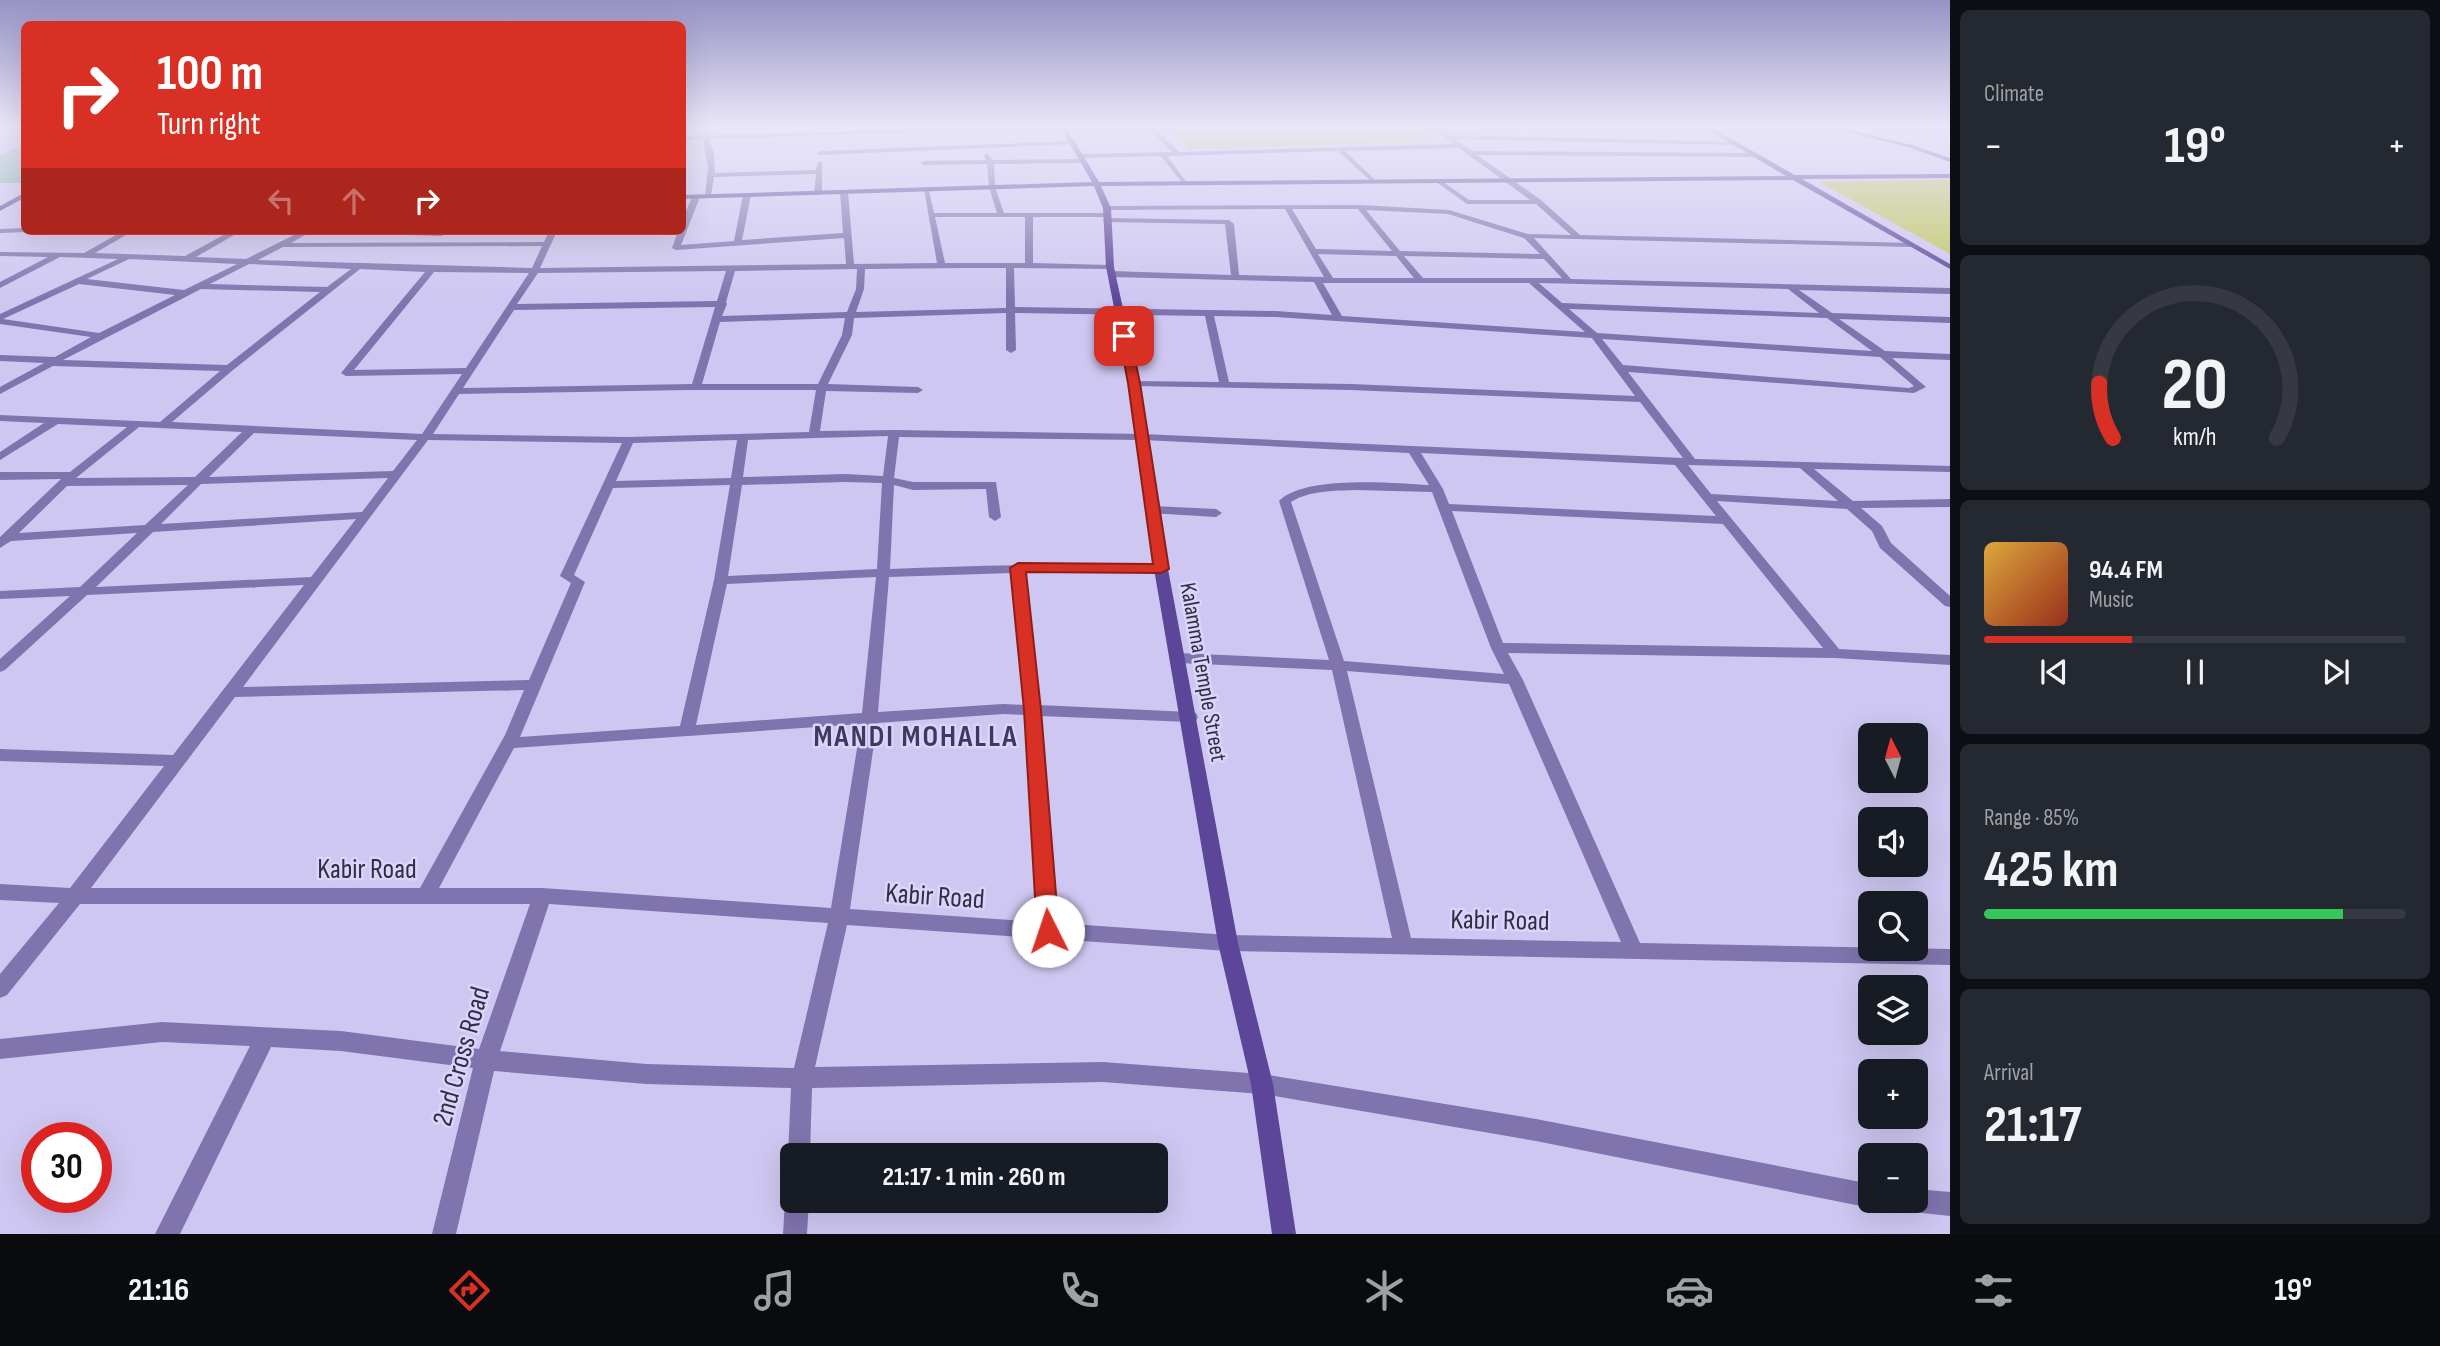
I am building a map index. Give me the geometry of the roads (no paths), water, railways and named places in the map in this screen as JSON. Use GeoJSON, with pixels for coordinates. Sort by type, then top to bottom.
{"type":"FeatureCollection","features":[{"type":"Feature","properties":{"kind":"street"},"geometry":{"type":"LineString","coordinates":[[707,196],[710,185]]}},
{"type":"Feature","properties":{"kind":"street"},"geometry":{"type":"LineString","coordinates":[[818,185],[818,193]]}},
{"type":"Feature","properties":{"kind":"street"},"geometry":{"type":"LineString","coordinates":[[686,197],[1076,185]]}},
{"type":"Feature","properties":{"kind":"street","name":"Kalamma Temple Street"},"geometry":{"type":"LineString","coordinates":[[1097,185],[1107,214],[1111,270],[1134,383],[1161,569],[1228,943],[1262,1084],[1284,1234]]}},
{"type":"Feature","properties":{"kind":"street"},"geometry":{"type":"LineString","coordinates":[[1443,185],[1467,202],[1538,202]]}},
{"type":"Feature","properties":{"kind":"street"},"geometry":{"type":"LineString","coordinates":[[1514,185],[1577,236]]}},
{"type":"Feature","properties":{"kind":"street"},"geometry":{"type":"LineString","coordinates":[[1804,185],[1950,267]]}},
{"type":"Feature","properties":{"kind":"street"},"geometry":{"type":"LineString","coordinates":[[992,187],[1001,215]]}},
{"type":"Feature","properties":{"kind":"street"},"geometry":{"type":"LineString","coordinates":[[926,190],[941,264]]}},
{"type":"Feature","properties":{"kind":"street"},"geometry":{"type":"LineString","coordinates":[[814,435],[822,386],[847,335],[860,289],[848,234],[844,192]]}},
{"type":"Feature","properties":{"kind":"street"},"geometry":{"type":"LineString","coordinates":[[738,243],[747,195]]}},
{"type":"Feature","properties":{"kind":"street"},"geometry":{"type":"LineString","coordinates":[[1,208],[21,197]]}},
{"type":"Feature","properties":{"kind":"street"},"geometry":{"type":"LineString","coordinates":[[686,221],[696,197]]}},
{"type":"Feature","properties":{"kind":"street"},"geometry":{"type":"LineString","coordinates":[[1,208],[21,207]]}},
{"type":"Feature","properties":{"kind":"street"},"geometry":{"type":"LineString","coordinates":[[1287,207],[1330,280]]}},
{"type":"Feature","properties":{"kind":"street"},"geometry":{"type":"LineString","coordinates":[[932,215],[1107,214],[1360,207],[1450,212],[1527,236],[1910,245]]}},
{"type":"Feature","properties":{"kind":"street"},"geometry":{"type":"LineString","coordinates":[[1360,207],[1420,280]]}},
{"type":"Feature","properties":{"kind":"street"},"geometry":{"type":"LineString","coordinates":[[1107,214],[1226,222],[1230,224],[1235,278]]}},
{"type":"Feature","properties":{"kind":"street"},"geometry":{"type":"LineString","coordinates":[[1028,215],[1029,265]]}},
{"type":"Feature","properties":{"kind":"street"},"geometry":{"type":"LineString","coordinates":[[0,230],[21,230]]}},
{"type":"Feature","properties":{"kind":"street"},"geometry":{"type":"LineString","coordinates":[[676,248],[848,234]]}},
{"type":"Feature","properties":{"kind":"street"},"geometry":{"type":"LineString","coordinates":[[86,255],[122,235]]}},
{"type":"Feature","properties":{"kind":"street"},"geometry":{"type":"LineString","coordinates":[[185,260],[230,235]]}},
{"type":"Feature","properties":{"kind":"street"},"geometry":{"type":"LineString","coordinates":[[0,391],[100,336],[300,235]]}},
{"type":"Feature","properties":{"kind":"street"},"geometry":{"type":"LineString","coordinates":[[667,270],[681,235]]}},
{"type":"Feature","properties":{"kind":"street"},"geometry":{"type":"LineString","coordinates":[[1527,236],[1569,281]]}},
{"type":"Feature","properties":{"kind":"street"},"geometry":{"type":"LineString","coordinates":[[0,989],[75,896],[425,437],[535,271],[550,237],[281,245]]}},
{"type":"Feature","properties":{"kind":"street"},"geometry":{"type":"LineString","coordinates":[[1313,251],[1546,257]]}},
{"type":"Feature","properties":{"kind":"street"},"geometry":{"type":"LineString","coordinates":[[0,254],[86,255],[431,270],[732,270],[941,264],[1029,265],[1235,278],[1569,281],[1950,291]]}},
{"type":"Feature","properties":{"kind":"street"},"geometry":{"type":"LineString","coordinates":[[0,285],[59,255]]}},
{"type":"Feature","properties":{"kind":"street"},"geometry":{"type":"LineString","coordinates":[[0,319],[128,257]]}},
{"type":"Feature","properties":{"kind":"street"},"geometry":{"type":"LineString","coordinates":[[1010,265],[1013,310],[1011,350]]}},
{"type":"Feature","properties":{"kind":"street"},"geometry":{"type":"LineString","coordinates":[[163,425],[229,368],[357,268]]}},
{"type":"Feature","properties":{"kind":"street"},"geometry":{"type":"LineString","coordinates":[[431,270],[346,373],[469,371]]}},
{"type":"Feature","properties":{"kind":"street"},"geometry":{"type":"LineString","coordinates":[[696,387],[732,270]]}},
{"type":"Feature","properties":{"kind":"street"},"geometry":{"type":"LineString","coordinates":[[1317,280],[1338,317]]}},
{"type":"Feature","properties":{"kind":"street"},"geometry":{"type":"LineString","coordinates":[[76,281],[186,293]]}},
{"type":"Feature","properties":{"kind":"street"},"geometry":{"type":"LineString","coordinates":[[1531,281],[1595,336],[1644,399],[1708,497],[1835,653]]}},
{"type":"Feature","properties":{"kind":"street"},"geometry":{"type":"LineString","coordinates":[[199,286],[329,290]]}},
{"type":"Feature","properties":{"kind":"street"},"geometry":{"type":"LineString","coordinates":[[1619,368],[1910,391],[1921,387],[1882,354],[1789,287]]}},
{"type":"Feature","properties":{"kind":"street"},"geometry":{"type":"LineString","coordinates":[[511,307],[723,304]]}},
{"type":"Feature","properties":{"kind":"street"},"geometry":{"type":"LineString","coordinates":[[1560,306],[1950,320]]}},
{"type":"Feature","properties":{"kind":"street"},"geometry":{"type":"LineString","coordinates":[[718,319],[1013,310],[1209,313],[1338,317],[1595,336],[1950,357]]}},
{"type":"Feature","properties":{"kind":"street"},"geometry":{"type":"LineString","coordinates":[[1209,313],[1225,385]]}},
{"type":"Feature","properties":{"kind":"street"},"geometry":{"type":"LineString","coordinates":[[0,319],[100,336]]}},
{"type":"Feature","properties":{"kind":"street"},"geometry":{"type":"LineString","coordinates":[[0,358],[229,368]]}},
{"type":"Feature","properties":{"kind":"street"},"geometry":{"type":"LineString","coordinates":[[1134,383],[1644,399]]}},
{"type":"Feature","properties":{"kind":"street"},"geometry":{"type":"LineString","coordinates":[[455,391],[822,386],[918,390]]}},
{"type":"Feature","properties":{"kind":"street"},"geometry":{"type":"LineString","coordinates":[[0,418],[425,437],[629,440],[894,433],[1143,438],[1685,461],[1950,469]]}},
{"type":"Feature","properties":{"kind":"street"},"geometry":{"type":"LineString","coordinates":[[0,457],[55,421]]}},
{"type":"Feature","properties":{"kind":"street"},"geometry":{"type":"LineString","coordinates":[[4,540],[68,479],[137,424]]}},
{"type":"Feature","properties":{"kind":"street"},"geometry":{"type":"LineString","coordinates":[[0,667],[85,590],[195,481],[252,429]]}},
{"type":"Feature","properties":{"kind":"street"},"geometry":{"type":"LineString","coordinates":[[799,1143],[802,1078],[839,917],[870,716],[894,433]]}},
{"type":"Feature","properties":{"kind":"street"},"geometry":{"type":"LineString","coordinates":[[687,729],[721,580],[743,437]]}},
{"type":"Feature","properties":{"kind":"street"},"geometry":{"type":"LineString","coordinates":[[425,896],[509,743],[535,685],[578,582],[566,576],[629,440]]}},
{"type":"Feature","properties":{"kind":"street"},"geometry":{"type":"LineString","coordinates":[[1413,449],[1437,489],[1498,648],[1545,743],[1634,950]]}},
{"type":"Feature","properties":{"kind":"street"},"geometry":{"type":"LineString","coordinates":[[1803,465],[1878,529],[1885,545],[1950,603]]}},
{"type":"Feature","properties":{"kind":"street"},"geometry":{"type":"LineString","coordinates":[[0,476],[195,481],[397,474]]}},
{"type":"Feature","properties":{"kind":"street"},"geometry":{"type":"LineString","coordinates":[[608,485],[845,478],[888,480],[913,486],[992,485],[995,517]]}},
{"type":"Feature","properties":{"kind":"street"},"geometry":{"type":"LineString","coordinates":[[1403,945],[1338,665],[1285,501],[1295,492],[1355,486],[1437,489]]}},
{"type":"Feature","properties":{"kind":"street"},"geometry":{"type":"LineString","coordinates":[[1708,497],[1847,505],[1950,503]]}},
{"type":"Feature","properties":{"kind":"street"},"geometry":{"type":"LineString","coordinates":[[1444,507],[1726,520]]}},
{"type":"Feature","properties":{"kind":"street"},"geometry":{"type":"LineString","coordinates":[[1153,510],[1216,513]]}},
{"type":"Feature","properties":{"kind":"street"},"geometry":{"type":"LineString","coordinates":[[4,540],[365,515]]}},
{"type":"Feature","properties":{"kind":"street"},"geometry":{"type":"LineString","coordinates":[[721,580],[1018,568],[1161,569]]}},
{"type":"Feature","properties":{"kind":"street"},"geometry":{"type":"LineString","coordinates":[[1018,568],[1032,710],[1048,931]]}},
{"type":"Feature","properties":{"kind":"street"},"geometry":{"type":"LineString","coordinates":[[0,595],[314,581]]}},
{"type":"Feature","properties":{"kind":"street"},"geometry":{"type":"LineString","coordinates":[[1498,648],[1835,653],[1950,660]]}},
{"type":"Feature","properties":{"kind":"street"},"geometry":{"type":"LineString","coordinates":[[1178,658],[1338,665],[1515,680]]}},
{"type":"Feature","properties":{"kind":"street"},"geometry":{"type":"LineString","coordinates":[[230,692],[535,685]]}},
{"type":"Feature","properties":{"kind":"street"},"geometry":{"type":"LineString","coordinates":[[509,743],[870,716],[1003,709],[1189,717]]}},
{"type":"Feature","properties":{"kind":"street"},"geometry":{"type":"LineString","coordinates":[[0,755],[176,761]]}},
{"type":"Feature","properties":{"kind":"street","name":"Kabir Road"},"geometry":{"type":"LineString","coordinates":[[0,892],[75,896],[542,896],[1228,943],[1950,957]]}},
{"type":"Feature","properties":{"kind":"street","name":"2nd Cross Road"},"geometry":{"type":"LineString","coordinates":[[444,1234],[486,1060],[542,896]]}},
{"type":"Feature","properties":{"kind":"street"},"geometry":{"type":"LineString","coordinates":[[0,1049],[162,1032],[341,1041],[486,1060],[646,1074],[802,1078],[1103,1072],[1262,1084],[1536,1130],[1858,1193]]}},
{"type":"Feature","properties":{"kind":"street"},"geometry":{"type":"LineString","coordinates":[[167,1234],[265,1037]]}},
{"type":"Feature","properties":{"kind":"street"},"geometry":{"type":"LineString","coordinates":[[1928,1202],[1950,1204]]}},
{"type":"Feature","properties":{"kind":"street"},"geometry":{"type":"LineString","coordinates":[[795,1234],[796,1213]]}},
{"type":"Feature","properties":{"kind":"district","name":"MANDI MOHALLA"},"geometry":{"type":"Point","coordinates":[916,736]}}]}
